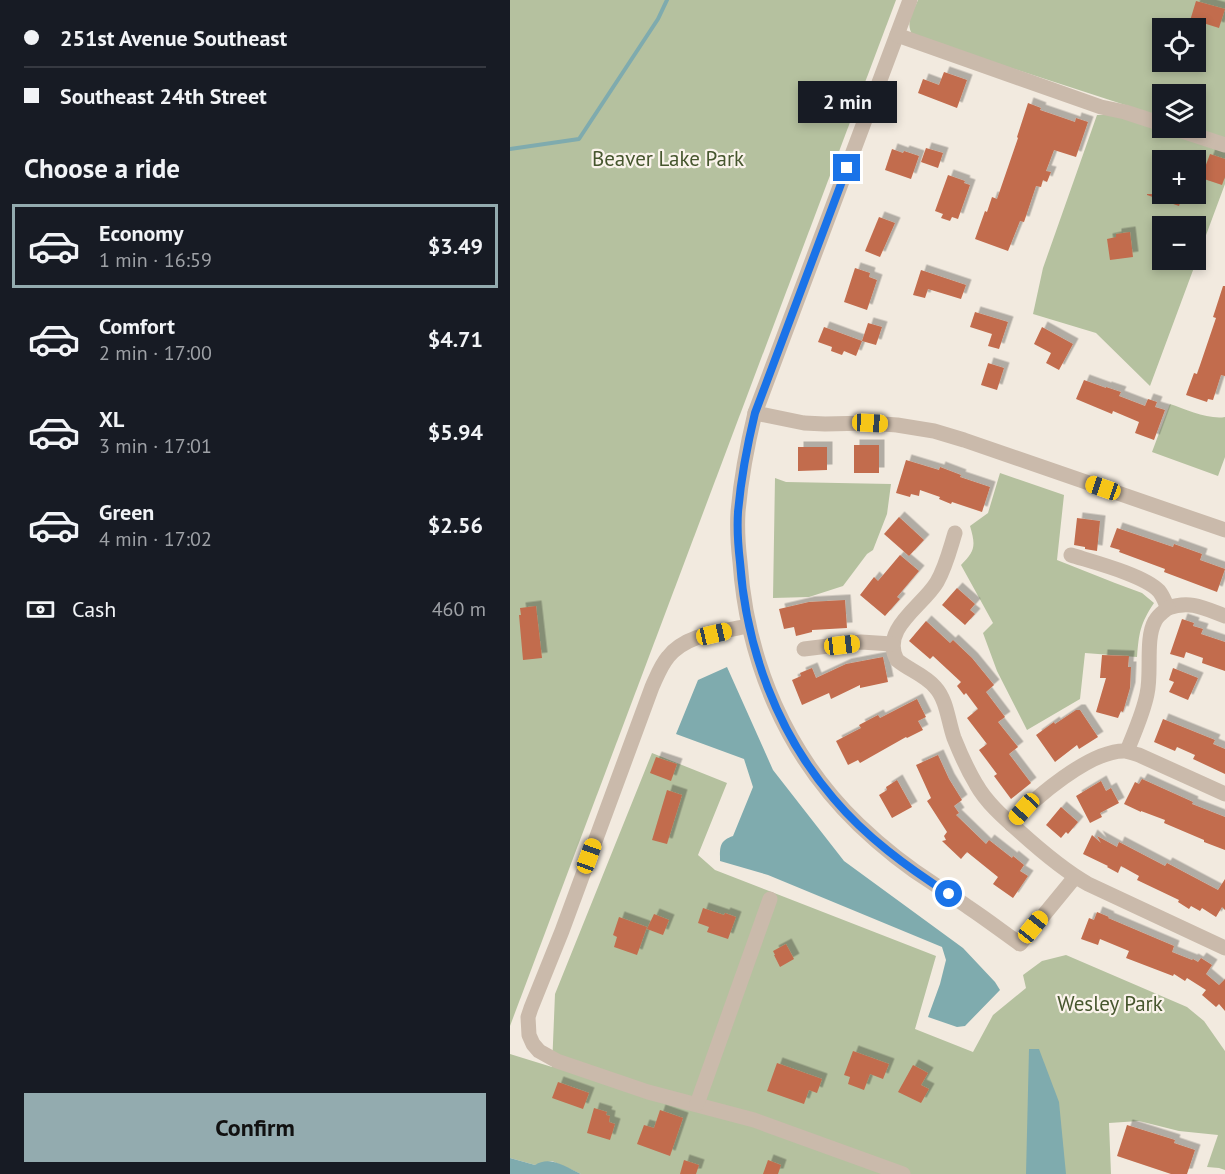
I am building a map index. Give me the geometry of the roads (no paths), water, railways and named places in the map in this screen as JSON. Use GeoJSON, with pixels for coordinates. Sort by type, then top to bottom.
{"type":"FeatureCollection","features":[{"type":"Feature","properties":{"kind":"street"},"geometry":{"type":"LineString","coordinates":[[910,0],[755,413],[746,453],[738,514],[741,584],[748,626],[760,668],[775,706],[796,745],[833,799],[890,853],[1020,944],[1075,877]]}},
{"type":"Feature","properties":{"kind":"street"},"geometry":{"type":"LineString","coordinates":[[897,35],[1101,107],[1152,121]]}},
{"type":"Feature","properties":{"kind":"street"},"geometry":{"type":"LineString","coordinates":[[1204,138],[1225,145]]}},
{"type":"Feature","properties":{"kind":"street"},"geometry":{"type":"LineString","coordinates":[[755,413],[804,423],[886,424],[934,431],[972,442],[1225,530]]}},
{"type":"Feature","properties":{"kind":"street"},"geometry":{"type":"LineString","coordinates":[[955,533],[939,579],[932,591],[898,629],[892,644],[897,660],[929,681],[943,699],[954,738],[977,786],[992,806],[1011,824],[1075,877],[1225,948]]}},
{"type":"Feature","properties":{"kind":"street"},"geometry":{"type":"LineString","coordinates":[[1071,555],[1146,581],[1163,597],[1168,608]]}},
{"type":"Feature","properties":{"kind":"street"},"geometry":{"type":"LineString","coordinates":[[1126,751],[1143,710],[1147,693],[1150,635],[1158,616],[1178,604],[1190,604],[1225,616]]}},
{"type":"Feature","properties":{"kind":"street"},"geometry":{"type":"LineString","coordinates":[[748,626],[684,642],[666,659],[659,672],[531,1008],[528,1017],[528,1035],[540,1051],[557,1061],[648,1092],[754,1120],[903,1174]]}},
{"type":"Feature","properties":{"kind":"street"},"geometry":{"type":"LineString","coordinates":[[804,650],[861,642],[892,644]]}},
{"type":"Feature","properties":{"kind":"street"},"geometry":{"type":"LineString","coordinates":[[1011,824],[1037,798],[1086,763],[1113,752],[1126,751],[1139,755],[1225,794]]}},
{"type":"Feature","properties":{"kind":"street"},"geometry":{"type":"LineString","coordinates":[[697,1104],[770,899]]}},
{"type":"Feature","properties":{"kind":"water"},"geometry":{"type":"Polygon","coordinates":[[[727,667],[773,770],[844,861],[963,948],[995,982],[1000,990],[965,1026],[957,1027],[928,1017],[946,960],[942,947],[768,875],[720,861],[721,845],[733,836],[753,787],[744,759],[676,734],[698,680],[727,667]]]}},
{"type":"Feature","properties":{"kind":"water"},"geometry":{"type":"Polygon","coordinates":[[[1029,1049],[1039,1049],[1059,1102],[1066,1174],[1026,1174],[1029,1049]]]}},
{"type":"Feature","properties":{"kind":"water"},"geometry":{"type":"Polygon","coordinates":[[[510,1158],[535,1165],[546,1161],[552,1162],[564,1165],[581,1174],[510,1174],[510,1158]]]}},
{"type":"Feature","properties":{"kind":"waterway"},"geometry":{"type":"LineString","coordinates":[[510,149],[579,139],[658,19],[667,0]]}},
{"type":"Feature","properties":{"kind":"park label","name":"Beaver Lake Park"},"geometry":{"type":"Point","coordinates":[668,159]}},
{"type":"Feature","properties":{"kind":"park label","name":"Wesley Park"},"geometry":{"type":"Point","coordinates":[1110,1004]}}]}
